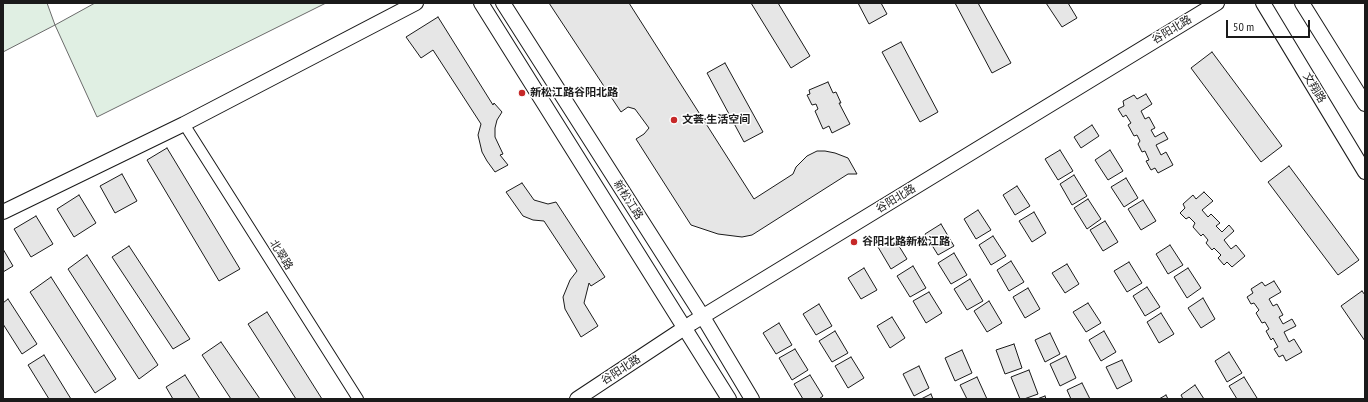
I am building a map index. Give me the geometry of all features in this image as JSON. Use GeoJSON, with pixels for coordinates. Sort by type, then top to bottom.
{"type":"FeatureCollection","features":[{"type":"Feature","properties":{"kind":"main road"},"geometry":{"type":"LineString","coordinates":[[3,212],[184,124],[416,3]]}},
{"type":"Feature","properties":{"kind":"main road","name":"新松江路"},"geometry":{"type":"LineString","coordinates":[[481,3],[729,399]]}},
{"type":"Feature","properties":{"kind":"main road","name":"新松江路"},"geometry":{"type":"LineString","coordinates":[[503,3],[703,317],[752,399]]}},
{"type":"Feature","properties":{"kind":"main road","name":"谷阳北路"},"geometry":{"type":"LineString","coordinates":[[577,399],[684,328],[1217,3]]}},
{"type":"Feature","properties":{"kind":"main road","name":"文翔路"},"geometry":{"type":"LineString","coordinates":[[1263,3],[1365,172]]}},
{"type":"Feature","properties":{"kind":"main road"},"geometry":{"type":"LineString","coordinates":[[1302,3],[1365,104]]}},
{"type":"Feature","properties":{"kind":"street","name":"北翠路"},"geometry":{"type":"LineString","coordinates":[[184,124],[358,399]]}},
{"type":"Feature","properties":{"kind":"green space"},"geometry":{"type":"Polygon","coordinates":[[[3,3],[47,3],[55,25],[3,52],[3,3]]]}},
{"type":"Feature","properties":{"kind":"green space"},"geometry":{"type":"Polygon","coordinates":[[[95,3],[326,3],[97,117],[55,25],[95,3]]]}},
{"type":"Feature","properties":{"kind":"building","name":"文荟·生活空间"},"geometry":{"type":"Polygon","coordinates":[[[549,3],[629,3],[754,199],[793,174],[796,167],[807,156],[817,151],[835,153],[848,158],[857,174],[848,174],[752,235],[742,237],[718,234],[691,225],[636,139],[644,134],[649,128],[635,109],[628,107],[621,112],[549,3]]]}},
{"type":"Feature","properties":{"kind":"building"},"geometry":{"type":"Polygon","coordinates":[[[751,3],[778,3],[810,56],[791,68],[751,3]]]}},
{"type":"Feature","properties":{"kind":"building"},"geometry":{"type":"Polygon","coordinates":[[[858,3],[881,3],[887,14],[869,24],[858,3]]]}},
{"type":"Feature","properties":{"kind":"building"},"geometry":{"type":"Polygon","coordinates":[[[955,3],[978,3],[1011,63],[992,73],[955,3]]]}},
{"type":"Feature","properties":{"kind":"building"},"geometry":{"type":"Polygon","coordinates":[[[1046,3],[1068,3],[1077,18],[1062,27],[1046,3]]]}},
{"type":"Feature","properties":{"kind":"building"},"geometry":{"type":"Polygon","coordinates":[[[438,17],[493,105],[494,103],[502,112],[497,120],[495,137],[503,154],[500,155],[508,165],[495,172],[482,152],[478,135],[481,124],[433,50],[421,58],[406,37],[438,17]]]}},
{"type":"Feature","properties":{"kind":"building"},"geometry":{"type":"Polygon","coordinates":[[[901,42],[938,112],[920,122],[882,52],[901,42]]]}},
{"type":"Feature","properties":{"kind":"building"},"geometry":{"type":"Polygon","coordinates":[[[1212,52],[1282,146],[1261,162],[1191,68],[1212,52]]]}},
{"type":"Feature","properties":{"kind":"building"},"geometry":{"type":"Polygon","coordinates":[[[725,63],[763,132],[744,142],[707,73],[725,63]]]}},
{"type":"Feature","properties":{"kind":"building"},"geometry":{"type":"Polygon","coordinates":[[[828,82],[833,93],[836,92],[841,103],[839,103],[850,124],[832,133],[829,126],[823,129],[815,111],[818,109],[816,104],[812,105],[807,95],[810,94],[809,90],[828,82]]]}},
{"type":"Feature","properties":{"kind":"building"},"geometry":{"type":"Polygon","coordinates":[[[1146,94],[1152,104],[1141,111],[1145,119],[1149,117],[1155,128],[1151,130],[1155,137],[1164,132],[1168,139],[1156,145],[1161,155],[1166,152],[1173,165],[1158,173],[1155,168],[1151,170],[1146,161],[1149,160],[1145,151],[1142,152],[1138,144],[1140,141],[1137,135],[1134,136],[1128,125],[1131,123],[1126,115],[1123,117],[1118,109],[1124,106],[1123,101],[1134,95],[1137,99],[1146,94]]]}},
{"type":"Feature","properties":{"kind":"building"},"geometry":{"type":"Polygon","coordinates":[[[1092,125],[1099,136],[1081,148],[1074,137],[1092,125]]]}},
{"type":"Feature","properties":{"kind":"building"},"geometry":{"type":"Polygon","coordinates":[[[167,148],[240,269],[219,281],[147,160],[167,148]]]}},
{"type":"Feature","properties":{"kind":"building"},"geometry":{"type":"Polygon","coordinates":[[[1060,150],[1073,171],[1058,180],[1045,159],[1060,150]]]}},
{"type":"Feature","properties":{"kind":"building"},"geometry":{"type":"Polygon","coordinates":[[[1110,150],[1123,171],[1108,180],[1095,160],[1110,150]]]}},
{"type":"Feature","properties":{"kind":"building"},"geometry":{"type":"Polygon","coordinates":[[[1289,166],[1359,260],[1338,275],[1268,182],[1289,166]]]}},
{"type":"Feature","properties":{"kind":"building"},"geometry":{"type":"Polygon","coordinates":[[[122,174],[137,201],[115,213],[100,186],[122,174]]]}},
{"type":"Feature","properties":{"kind":"building"},"geometry":{"type":"Polygon","coordinates":[[[1074,175],[1087,196],[1072,205],[1060,184],[1074,175]]]}},
{"type":"Feature","properties":{"kind":"building"},"geometry":{"type":"Polygon","coordinates":[[[1126,178],[1138,198],[1124,207],[1111,187],[1126,178]]]}},
{"type":"Feature","properties":{"kind":"building"},"geometry":{"type":"Polygon","coordinates":[[[522,183],[534,200],[548,204],[556,202],[605,277],[591,286],[589,283],[584,303],[598,326],[581,337],[565,309],[563,297],[570,280],[577,271],[544,221],[533,220],[523,216],[506,192],[522,183]]]}},
{"type":"Feature","properties":{"kind":"building"},"geometry":{"type":"Polygon","coordinates":[[[1017,186],[1030,206],[1015,215],[1003,195],[1017,186]]]}},
{"type":"Feature","properties":{"kind":"building"},"geometry":{"type":"Polygon","coordinates":[[[1204,192],[1213,201],[1202,210],[1208,217],[1211,214],[1220,223],[1216,226],[1222,232],[1229,225],[1234,231],[1224,240],[1231,249],[1236,245],[1245,256],[1232,267],[1227,262],[1224,265],[1218,258],[1221,255],[1214,248],[1212,250],[1206,243],[1208,240],[1203,234],[1201,236],[1193,227],[1195,223],[1189,217],[1186,219],[1180,213],[1185,208],[1183,204],[1193,195],[1196,199],[1204,192]]]}},
{"type":"Feature","properties":{"kind":"building"},"geometry":{"type":"Polygon","coordinates":[[[79,195],[96,223],[74,237],[57,209],[79,195]]]}},
{"type":"Feature","properties":{"kind":"building"},"geometry":{"type":"Polygon","coordinates":[[[1088,199],[1101,219],[1087,229],[1074,208],[1088,199]]]}},
{"type":"Feature","properties":{"kind":"building"},"geometry":{"type":"Polygon","coordinates":[[[1143,200],[1156,221],[1141,230],[1128,209],[1143,200]]]}},
{"type":"Feature","properties":{"kind":"building"},"geometry":{"type":"Polygon","coordinates":[[[978,210],[991,230],[976,239],[964,219],[978,210]]]}},
{"type":"Feature","properties":{"kind":"building"},"geometry":{"type":"Polygon","coordinates":[[[1034,212],[1046,233],[1032,242],[1019,221],[1034,212]]]}},
{"type":"Feature","properties":{"kind":"building"},"geometry":{"type":"Polygon","coordinates":[[[36,216],[53,244],[31,257],[14,229],[36,216]]]}},
{"type":"Feature","properties":{"kind":"building"},"geometry":{"type":"Polygon","coordinates":[[[1105,221],[1118,242],[1103,251],[1090,230],[1105,221]]]}},
{"type":"Feature","properties":{"kind":"building"},"geometry":{"type":"Polygon","coordinates":[[[941,224],[954,246],[938,255],[925,234],[941,224]]]}},
{"type":"Feature","properties":{"kind":"building"},"geometry":{"type":"Polygon","coordinates":[[[993,236],[1006,256],[991,265],[979,245],[993,236]]]}},
{"type":"Feature","properties":{"kind":"building"},"geometry":{"type":"Polygon","coordinates":[[[894,238],[907,259],[891,269],[878,247],[894,238]]]}},
{"type":"Feature","properties":{"kind":"building"},"geometry":{"type":"Polygon","coordinates":[[[1170,245],[1183,265],[1168,274],[1156,254],[1170,245]]]}},
{"type":"Feature","properties":{"kind":"building"},"geometry":{"type":"Polygon","coordinates":[[[129,246],[190,339],[173,349],[112,257],[129,246]]]}},
{"type":"Feature","properties":{"kind":"building"},"geometry":{"type":"Polygon","coordinates":[[[3,249],[13,266],[3,272],[3,249]]]}},
{"type":"Feature","properties":{"kind":"building"},"geometry":{"type":"Polygon","coordinates":[[[954,253],[967,275],[951,284],[938,263],[954,253]]]}},
{"type":"Feature","properties":{"kind":"building"},"geometry":{"type":"Polygon","coordinates":[[[87,255],[158,365],[139,379],[68,269],[87,255]]]}},
{"type":"Feature","properties":{"kind":"building"},"geometry":{"type":"Polygon","coordinates":[[[1011,261],[1024,282],[1009,291],[997,270],[1011,261]]]}},
{"type":"Feature","properties":{"kind":"building"},"geometry":{"type":"Polygon","coordinates":[[[1129,262],[1142,283],[1127,292],[1114,271],[1129,262]]]}},
{"type":"Feature","properties":{"kind":"building"},"geometry":{"type":"Polygon","coordinates":[[[1067,264],[1079,284],[1065,293],[1052,273],[1067,264]]]}},
{"type":"Feature","properties":{"kind":"building"},"geometry":{"type":"Polygon","coordinates":[[[913,266],[926,288],[910,297],[897,276],[913,266]]]}},
{"type":"Feature","properties":{"kind":"building"},"geometry":{"type":"Polygon","coordinates":[[[864,268],[877,290],[861,299],[848,278],[864,268]]]}},
{"type":"Feature","properties":{"kind":"building"},"geometry":{"type":"Polygon","coordinates":[[[1188,268],[1201,288],[1187,298],[1174,277],[1188,268]]]}},
{"type":"Feature","properties":{"kind":"building"},"geometry":{"type":"Polygon","coordinates":[[[51,277],[116,379],[95,393],[30,292],[51,277]]]}},
{"type":"Feature","properties":{"kind":"building"},"geometry":{"type":"Polygon","coordinates":[[[970,279],[983,301],[967,310],[954,289],[970,279]]]}},
{"type":"Feature","properties":{"kind":"building"},"geometry":{"type":"Polygon","coordinates":[[[1274,281],[1281,292],[1269,299],[1273,306],[1277,304],[1283,315],[1279,317],[1283,324],[1292,319],[1296,326],[1284,332],[1289,342],[1294,339],[1302,352],[1286,361],[1283,355],[1279,357],[1274,349],[1278,347],[1273,338],[1271,340],[1266,331],[1269,329],[1265,322],[1262,323],[1256,313],[1259,310],[1254,303],[1251,304],[1247,297],[1253,293],[1251,289],[1262,282],[1265,286],[1274,281]]]}},
{"type":"Feature","properties":{"kind":"building"},"geometry":{"type":"Polygon","coordinates":[[[1147,287],[1160,307],[1145,316],[1133,296],[1147,287]]]}},
{"type":"Feature","properties":{"kind":"building"},"geometry":{"type":"Polygon","coordinates":[[[1028,288],[1040,309],[1025,318],[1013,297],[1028,288]]]}},
{"type":"Feature","properties":{"kind":"building"},"geometry":{"type":"Polygon","coordinates":[[[1362,291],[1365,295],[1365,341],[1341,306],[1362,291]]]}},
{"type":"Feature","properties":{"kind":"building"},"geometry":{"type":"Polygon","coordinates":[[[929,292],[942,313],[926,323],[913,301],[929,292]]]}},
{"type":"Feature","properties":{"kind":"building"},"geometry":{"type":"Polygon","coordinates":[[[1203,298],[1215,319],[1201,328],[1188,308],[1203,298]]]}},
{"type":"Feature","properties":{"kind":"building"},"geometry":{"type":"Polygon","coordinates":[[[8,299],[37,344],[22,354],[3,324],[3,303],[8,299]]]}},
{"type":"Feature","properties":{"kind":"building"},"geometry":{"type":"Polygon","coordinates":[[[989,301],[1002,323],[987,332],[974,311],[989,301]]]}},
{"type":"Feature","properties":{"kind":"building"},"geometry":{"type":"Polygon","coordinates":[[[1088,303],[1101,323],[1086,332],[1073,312],[1088,303]]]}},
{"type":"Feature","properties":{"kind":"building"},"geometry":{"type":"Polygon","coordinates":[[[819,304],[832,326],[816,335],[803,314],[819,304]]]}},
{"type":"Feature","properties":{"kind":"building"},"geometry":{"type":"Polygon","coordinates":[[[267,312],[322,399],[296,399],[248,324],[267,312]]]}},
{"type":"Feature","properties":{"kind":"building"},"geometry":{"type":"Polygon","coordinates":[[[1161,313],[1174,334],[1159,343],[1147,322],[1161,313]]]}},
{"type":"Feature","properties":{"kind":"building"},"geometry":{"type":"Polygon","coordinates":[[[892,317],[905,338],[890,348],[877,326],[892,317]]]}},
{"type":"Feature","properties":{"kind":"building"},"geometry":{"type":"Polygon","coordinates":[[[779,323],[792,345],[776,354],[763,333],[779,323]]]}},
{"type":"Feature","properties":{"kind":"building"},"geometry":{"type":"Polygon","coordinates":[[[835,331],[848,353],[832,362],[819,341],[835,331]]]}},
{"type":"Feature","properties":{"kind":"building"},"geometry":{"type":"Polygon","coordinates":[[[1104,331],[1116,352],[1101,361],[1089,340],[1104,331]]]}},
{"type":"Feature","properties":{"kind":"building"},"geometry":{"type":"Polygon","coordinates":[[[1050,333],[1060,354],[1045,362],[1035,340],[1050,333]]]}},
{"type":"Feature","properties":{"kind":"building"},"geometry":{"type":"Polygon","coordinates":[[[221,342],[260,399],[231,399],[202,355],[221,342]]]}},
{"type":"Feature","properties":{"kind":"building"},"geometry":{"type":"Polygon","coordinates":[[[1014,344],[1022,368],[1005,374],[996,350],[1014,344]]]}},
{"type":"Feature","properties":{"kind":"building"},"geometry":{"type":"Polygon","coordinates":[[[795,349],[808,370],[792,380],[779,358],[795,349]]]}},
{"type":"Feature","properties":{"kind":"building"},"geometry":{"type":"Polygon","coordinates":[[[962,350],[972,373],[955,381],[945,358],[962,350]]]}},
{"type":"Feature","properties":{"kind":"building"},"geometry":{"type":"Polygon","coordinates":[[[1229,352],[1242,373],[1227,382],[1215,361],[1229,352]]]}},
{"type":"Feature","properties":{"kind":"building"},"geometry":{"type":"Polygon","coordinates":[[[44,355],[71,399],[49,399],[28,365],[44,355]]]}},
{"type":"Feature","properties":{"kind":"building"},"geometry":{"type":"Polygon","coordinates":[[[1066,356],[1076,378],[1060,386],[1050,364],[1066,356]]]}},
{"type":"Feature","properties":{"kind":"building"},"geometry":{"type":"Polygon","coordinates":[[[851,357],[864,378],[848,388],[835,366],[851,357]]]}},
{"type":"Feature","properties":{"kind":"building"},"geometry":{"type":"Polygon","coordinates":[[[1122,360],[1132,381],[1117,389],[1106,367],[1122,360]]]}},
{"type":"Feature","properties":{"kind":"building"},"geometry":{"type":"Polygon","coordinates":[[[919,366],[929,388],[914,396],[903,374],[919,366]]]}},
{"type":"Feature","properties":{"kind":"building"},"geometry":{"type":"Polygon","coordinates":[[[1029,370],[1038,394],[1020,399],[1011,377],[1029,370]]]}},
{"type":"Feature","properties":{"kind":"building"},"geometry":{"type":"Polygon","coordinates":[[[185,375],[200,399],[173,399],[166,387],[185,375]]]}},
{"type":"Feature","properties":{"kind":"building"},"geometry":{"type":"Polygon","coordinates":[[[810,375],[823,396],[819,399],[803,399],[794,384],[810,375]]]}},
{"type":"Feature","properties":{"kind":"building"},"geometry":{"type":"Polygon","coordinates":[[[977,377],[987,399],[967,399],[960,385],[977,377]]]}},
{"type":"Feature","properties":{"kind":"building"},"geometry":{"type":"Polygon","coordinates":[[[1244,377],[1257,398],[1237,399],[1229,386],[1244,377]]]}},
{"type":"Feature","properties":{"kind":"building"},"geometry":{"type":"Polygon","coordinates":[[[1082,383],[1090,399],[1071,399],[1067,390],[1082,383]]]}},
{"type":"Feature","properties":{"kind":"building"},"geometry":{"type":"Polygon","coordinates":[[[1195,385],[1204,399],[1183,399],[1181,395],[1195,385]]]}},
{"type":"Feature","properties":{"kind":"building"},"geometry":{"type":"Polygon","coordinates":[[[931,394],[933,399],[921,399],[931,394]]]}},
{"type":"Feature","properties":{"kind":"building"},"geometry":{"type":"Polygon","coordinates":[[[1166,395],[1168,399],[1159,399],[1166,395]]]}},
{"type":"Feature","properties":{"kind":"building"},"geometry":{"type":"Polygon","coordinates":[[[1045,396],[1046,399],[1037,399],[1045,396]]]}},
{"type":"Feature","properties":{"kind":"place","name":"新松江路谷阳北路"},"geometry":{"type":"Point","coordinates":[522,93]}},
{"type":"Feature","properties":{"kind":"place","name":"文荟·生活空间"},"geometry":{"type":"Point","coordinates":[674,120]}},
{"type":"Feature","properties":{"kind":"place","name":"谷阳北路新松江路"},"geometry":{"type":"Point","coordinates":[854,242]}}]}
